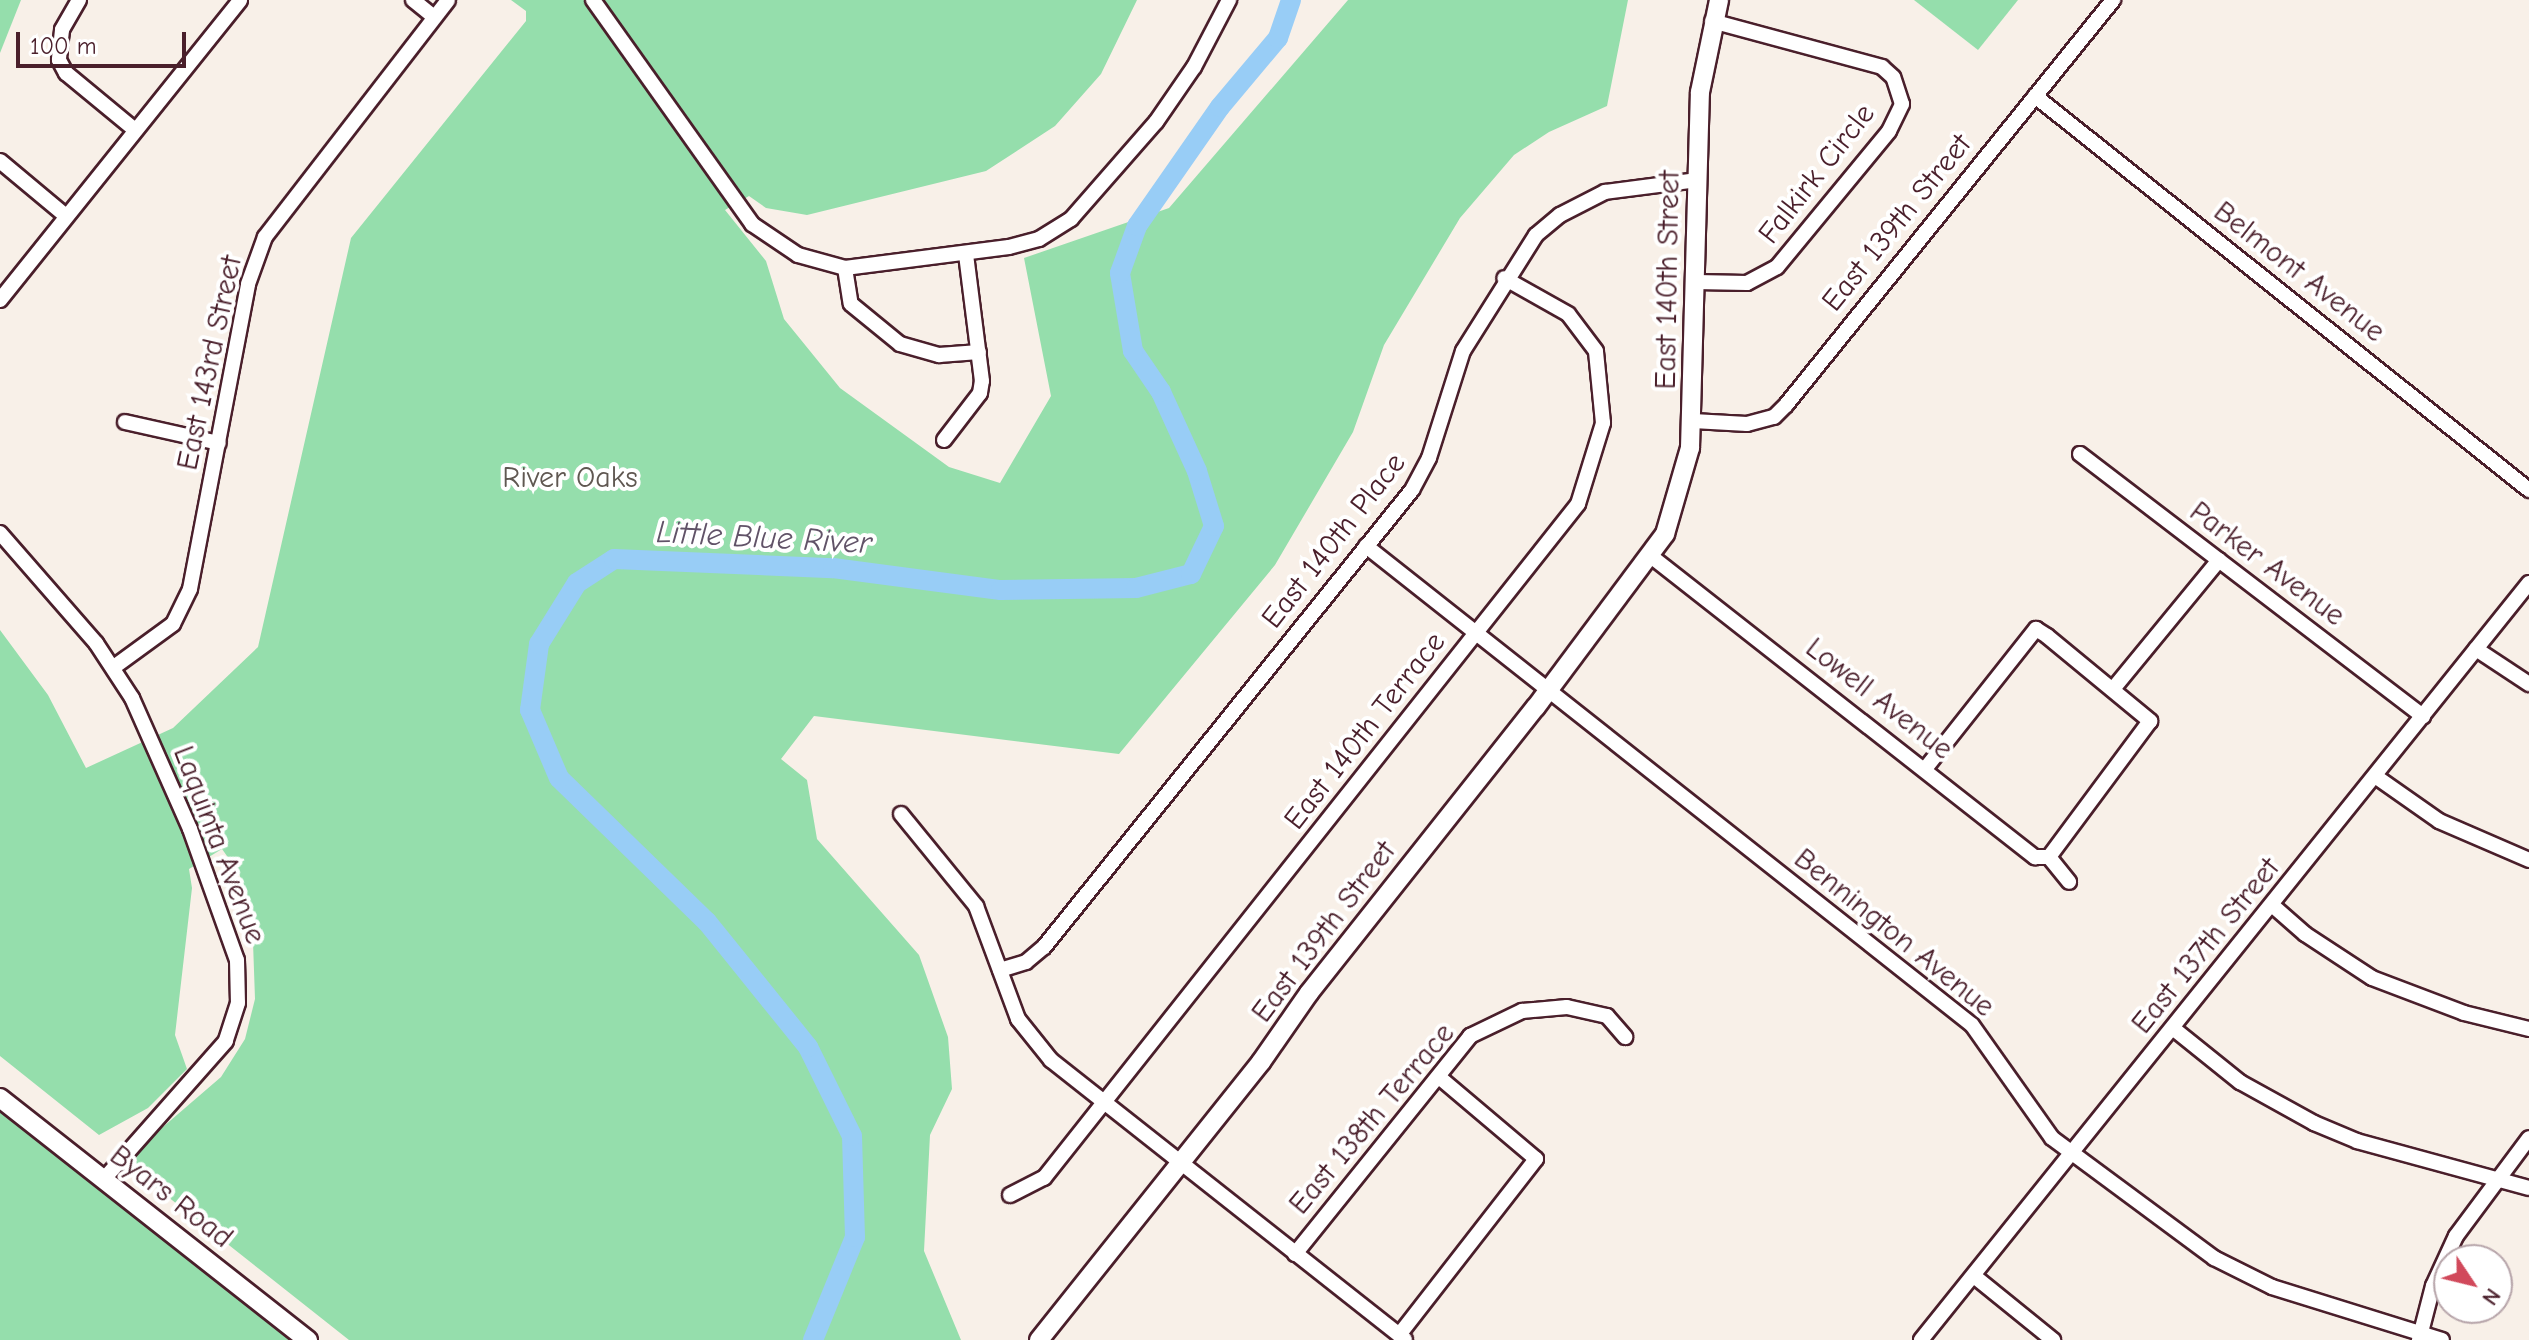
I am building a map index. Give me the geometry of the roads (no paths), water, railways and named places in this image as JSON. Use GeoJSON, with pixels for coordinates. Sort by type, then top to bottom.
{"type":"FeatureCollection","features":[{"type":"Feature","properties":{"kind":"street"},"geometry":{"type":"LineString","coordinates":[[79,0],[62,30],[59,60],[66,73],[135,130]]}},
{"type":"Feature","properties":{"kind":"street"},"geometry":{"type":"LineString","coordinates":[[0,300],[240,0]]}},
{"type":"Feature","properties":{"kind":"street"},"geometry":{"type":"LineString","coordinates":[[413,0],[434,17]]}},
{"type":"Feature","properties":{"kind":"street","name":"East 143rd Street"},"geometry":{"type":"LineString","coordinates":[[114,667],[159,638],[183,607],[219,443],[248,284],[265,237],[448,0]]}},
{"type":"Feature","properties":{"kind":"street"},"geometry":{"type":"LineString","coordinates":[[593,0],[752,224],[798,255],[845,268],[966,254],[1039,239],[1071,219],[1156,122],[1194,67],[1229,0]]}},
{"type":"Feature","properties":{"kind":"street","name":"East 140th Street"},"geometry":{"type":"LineString","coordinates":[[1652,557],[1677,504],[1693,421],[1700,92],[1712,21],[1719,0]]}},
{"type":"Feature","properties":{"kind":"street","name":"East 139th Street"},"geometry":{"type":"LineString","coordinates":[[1693,421],[1747,424],[1774,417],[2113,0]]}},
{"type":"Feature","properties":{"kind":"street","name":"Falkirk Circle"},"geometry":{"type":"LineString","coordinates":[[1696,282],[1747,283],[1777,267],[1889,131],[1902,104],[1899,88],[1882,67],[1712,21]]}},
{"type":"Feature","properties":{"kind":"street","name":"Belmont Avenue"},"geometry":{"type":"LineString","coordinates":[[2035,96],[2529,490]]}},
{"type":"Feature","properties":{"kind":"street"},"geometry":{"type":"LineString","coordinates":[[0,161],[66,216]]}},
{"type":"Feature","properties":{"kind":"street","name":"East 140th Place"},"geometry":{"type":"LineString","coordinates":[[1000,970],[1026,962],[1044,947],[1422,475],[1463,351],[1504,278],[1536,235],[1582,202],[1629,185],[1698,180]]}},
{"type":"Feature","properties":{"kind":"street"},"geometry":{"type":"LineString","coordinates":[[944,440],[980,393],[979,352],[966,254]]}},
{"type":"Feature","properties":{"kind":"street"},"geometry":{"type":"LineString","coordinates":[[845,268],[851,304],[900,344],[939,355],[979,352]]}},
{"type":"Feature","properties":{"kind":"street","name":"East 140th Terrace"},"geometry":{"type":"LineString","coordinates":[[1010,1195],[1044,1178],[1578,504],[1603,423],[1601,374],[1586,332],[1568,314],[1504,278]]}},
{"type":"Feature","properties":{"kind":"street"},"geometry":{"type":"LineString","coordinates":[[125,422],[219,443]]}},
{"type":"Feature","properties":{"kind":"street","name":"Parker Avenue"},"geometry":{"type":"LineString","coordinates":[[2080,454],[2423,716]]}},
{"type":"Feature","properties":{"kind":"street","name":"Laquinta Avenue"},"geometry":{"type":"LineString","coordinates":[[0,533],[114,667],[190,829],[237,960],[238,1003],[226,1041],[104,1179]]}},
{"type":"Feature","properties":{"kind":"street","name":"Bennington Avenue"},"geometry":{"type":"LineString","coordinates":[[1366,546],[1972,1025],[2034,1119],[2074,1154],[2237,1273],[2420,1337],[2442,1340]]}},
{"type":"Feature","properties":{"kind":"street","name":"East 139th Street"},"geometry":{"type":"LineString","coordinates":[[1039,1340],[1652,557]]}},
{"type":"Feature","properties":{"kind":"street","name":"Lowell Avenue"},"geometry":{"type":"LineString","coordinates":[[1652,557],[2035,857],[2049,857],[2069,882]]}},
{"type":"Feature","properties":{"kind":"street"},"geometry":{"type":"LineString","coordinates":[[2113,689],[2219,560]]}},
{"type":"Feature","properties":{"kind":"street","name":"East 137th Street"},"geometry":{"type":"LineString","coordinates":[[1921,1340],[2074,1154],[2529,583]]}},
{"type":"Feature","properties":{"kind":"street"},"geometry":{"type":"LineString","coordinates":[[1925,769],[2036,629],[2150,721],[2049,857]]}},
{"type":"Feature","properties":{"kind":"street"},"geometry":{"type":"LineString","coordinates":[[2476,649],[2529,684]]}},
{"type":"Feature","properties":{"kind":"street"},"geometry":{"type":"LineString","coordinates":[[2375,776],[2439,821],[2529,860]]}},
{"type":"Feature","properties":{"kind":"street"},"geometry":{"type":"LineString","coordinates":[[901,814],[976,906],[1000,970],[1031,1038],[1179,1164],[1402,1338],[1536,1159],[1439,1077]]}},
{"type":"Feature","properties":{"kind":"street"},"geometry":{"type":"LineString","coordinates":[[2272,905],[2325,949],[2372,978],[2464,1013],[2529,1029]]}},
{"type":"Feature","properties":{"kind":"street","name":"East 138th Terrace"},"geometry":{"type":"LineString","coordinates":[[1295,1254],[1470,1036],[1522,1011],[1567,1007],[1607,1016],[1625,1037]]}},
{"type":"Feature","properties":{"kind":"street"},"geometry":{"type":"LineString","coordinates":[[2174,1029],[2240,1082],[2314,1123],[2357,1141],[2529,1188]]}},
{"type":"Feature","properties":{"kind":"street","name":"Byars Road"},"geometry":{"type":"LineString","coordinates":[[0,1098],[308,1340]]}},
{"type":"Feature","properties":{"kind":"street"},"geometry":{"type":"LineString","coordinates":[[2420,1337],[2433,1286],[2456,1236],[2529,1138]]}},
{"type":"Feature","properties":{"kind":"street"},"geometry":{"type":"LineString","coordinates":[[1974,1276],[2053,1340]]}},
{"type":"Feature","properties":{"kind":"waterway","name":"Little Blue River"},"geometry":{"type":"LineString","coordinates":[[813,1340],[855,1237],[852,1136],[808,1047],[707,922],[559,778],[530,710],[539,644],[577,583],[614,559],[833,568],[1001,590],[1136,588],[1191,574],[1214,526],[1197,471],[1161,392],[1133,351],[1120,273],[1137,226],[1220,107],[1278,38],[1291,0]]}},
{"type":"Feature","properties":{"kind":"park label","name":"River Oaks"},"geometry":{"type":"Point","coordinates":[570,478]}}]}
